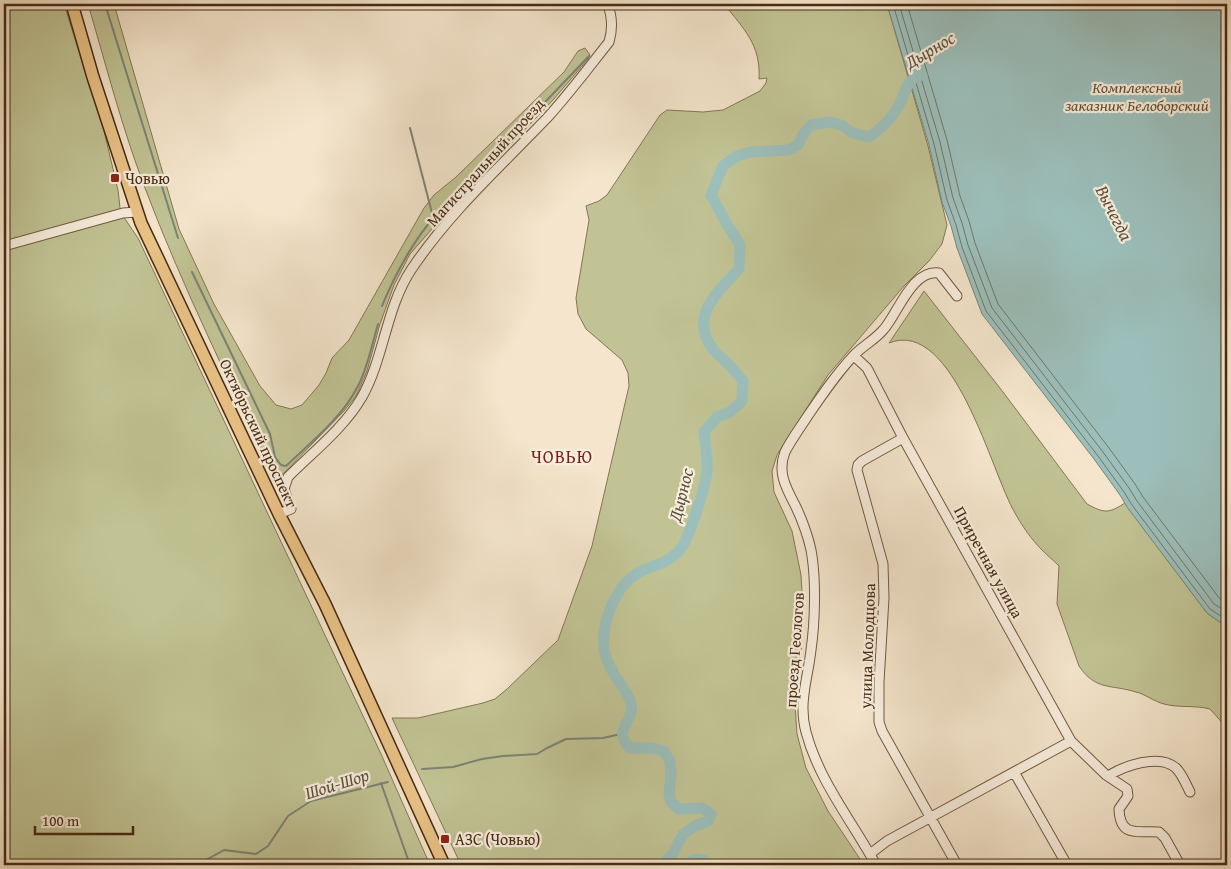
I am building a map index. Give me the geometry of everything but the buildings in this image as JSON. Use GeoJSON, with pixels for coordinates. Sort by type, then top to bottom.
{"type":"FeatureCollection","features":[{"type":"Feature","properties":{"kind":"main road","name":"Октябрьский проспект"},"geometry":{"type":"LineString","coordinates":[[72,4],[93,77],[137,212],[279,514],[325,604],[444,865]]}},
{"type":"Feature","properties":{"kind":"street","name":"Магистральный проезд"},"geometry":{"type":"LineString","coordinates":[[279,514],[291,509],[284,489],[288,477],[347,419],[362,396],[370,380],[400,290],[411,270],[458,209],[549,116],[609,42],[613,30],[608,4]]}},
{"type":"Feature","properties":{"kind":"street"},"geometry":{"type":"LineString","coordinates":[[4,246],[123,213],[137,212]]}},
{"type":"Feature","properties":{"kind":"street","name":"проезд Геологов"},"geometry":{"type":"LineString","coordinates":[[876,865],[818,766],[804,725],[804,688],[812,648],[814,624],[812,555],[796,506],[782,479],[782,472],[785,452],[833,380],[854,356],[883,331],[909,290],[925,276],[934,272],[939,273],[957,296]]}},
{"type":"Feature","properties":{"kind":"street","name":"Приречная улица"},"geometry":{"type":"LineString","coordinates":[[854,356],[867,368],[903,438],[1071,741],[1108,776],[1127,789],[1128,796],[1119,809],[1122,822],[1127,829],[1133,832],[1159,832],[1165,838],[1180,865]]}},
{"type":"Feature","properties":{"kind":"street","name":"улица Молодцова"},"geometry":{"type":"LineString","coordinates":[[903,438],[862,461],[858,465],[857,470],[883,564],[884,598],[879,682],[879,722],[882,731],[957,865]]}},
{"type":"Feature","properties":{"kind":"street"},"geometry":{"type":"LineString","coordinates":[[870,854],[887,841],[1071,741]]}},
{"type":"Feature","properties":{"kind":"street"},"geometry":{"type":"LineString","coordinates":[[1108,776],[1134,765],[1150,762],[1169,764],[1183,778],[1190,792]]}},
{"type":"Feature","properties":{"kind":"street"},"geometry":{"type":"LineString","coordinates":[[1014,772],[1067,865]]}},
{"type":"Feature","properties":{"kind":"green space"},"geometry":{"type":"Polygon","coordinates":[[[4,4],[64,4],[104,131],[118,190],[120,208],[138,238],[381,754],[430,865],[4,865],[4,4]]]}},
{"type":"Feature","properties":{"kind":"green space"},"geometry":{"type":"Polygon","coordinates":[[[88,4],[114,4],[179,229],[214,304],[260,386],[276,405],[291,409],[302,405],[319,385],[332,358],[349,340],[424,208],[434,195],[456,177],[564,72],[578,51],[585,48],[590,55],[553,100],[452,206],[410,254],[394,285],[380,324],[367,371],[356,396],[344,411],[281,476],[273,475],[206,333],[159,225],[129,143],[88,4]]]}},
{"type":"Feature","properties":{"kind":"green space"},"geometry":{"type":"Polygon","coordinates":[[[724,4],[887,4],[928,146],[947,225],[942,244],[929,261],[904,286],[828,375],[777,455],[772,471],[774,492],[792,531],[801,575],[803,609],[801,652],[794,689],[797,734],[806,768],[828,811],[864,865],[461,865],[392,718],[418,718],[495,699],[558,640],[592,546],[629,386],[628,373],[622,360],[586,329],[578,314],[576,298],[589,220],[586,206],[599,201],[607,195],[660,115],[667,110],[703,112],[723,110],[760,91],[766,83],[767,78],[759,79],[757,56],[750,38],[724,4]]]}},
{"type":"Feature","properties":{"kind":"green space"},"geometry":{"type":"Polygon","coordinates":[[[924,291],[1087,504],[1102,511],[1110,511],[1125,503],[1207,613],[1227,627],[1227,728],[1210,709],[1164,704],[1139,693],[1104,685],[1091,679],[1079,666],[1057,604],[1059,566],[1027,533],[1018,518],[968,404],[951,375],[933,353],[912,341],[889,343],[924,291]]]}},
{"type":"Feature","properties":{"kind":"water","name":"Вычегда"},"geometry":{"type":"Polygon","coordinates":[[[887,4],[1227,4],[1227,627],[1207,613],[1127,507],[1094,459],[982,314],[942,202],[929,145],[887,4]]]}},
{"type":"Feature","properties":{"kind":"waterway"},"geometry":{"type":"LineString","coordinates":[[105,4],[178,238]]}},
{"type":"Feature","properties":{"kind":"waterway"},"geometry":{"type":"LineString","coordinates":[[382,306],[401,266],[417,240],[435,217],[589,56]]}},
{"type":"Feature","properties":{"kind":"waterway","name":"Дырнос"},"geometry":{"type":"LineString","coordinates":[[662,865],[672,855],[683,834],[695,826],[708,821],[711,814],[702,808],[679,809],[671,802],[669,795],[670,761],[664,751],[651,748],[630,748],[625,741],[623,730],[631,714],[630,700],[608,663],[604,649],[604,639],[607,617],[611,606],[623,587],[638,573],[673,557],[682,546],[696,512],[706,477],[707,461],[704,432],[717,417],[730,412],[742,401],[743,381],[713,350],[706,336],[704,325],[705,315],[715,295],[739,269],[740,245],[711,195],[723,166],[737,156],[751,152],[788,150],[798,145],[804,133],[811,125],[830,122],[841,125],[853,133],[869,137],[893,115],[909,83],[922,75]]}},
{"type":"Feature","properties":{"kind":"waterway"},"geometry":{"type":"LineString","coordinates":[[410,128],[433,217]]}},
{"type":"Feature","properties":{"kind":"waterway"},"geometry":{"type":"LineString","coordinates":[[192,272],[270,434],[275,457],[281,465],[286,466],[316,439],[344,409],[358,386],[370,355],[378,324]]}},
{"type":"Feature","properties":{"kind":"waterway","name":"Шой-Шор"},"geometry":{"type":"LineString","coordinates":[[422,769],[453,767],[482,759],[503,756],[537,754],[566,739],[603,738],[621,734]]}},
{"type":"Feature","properties":{"kind":"waterway","name":"Шой-Шор"},"geometry":{"type":"LineString","coordinates":[[197,865],[224,850],[256,854],[268,846],[288,816],[311,801],[388,782]]}},
{"type":"Feature","properties":{"kind":"waterway"},"geometry":{"type":"LineString","coordinates":[[381,783],[410,865]]}},
{"type":"Feature","properties":{"kind":"waterway","name":"Дырнос"},"geometry":{"type":"LineString","coordinates":[[687,865],[695,859],[704,860],[706,865]]}},
{"type":"Feature","properties":{"kind":"place","name":"Човью"},"geometry":{"type":"Point","coordinates":[115,178]}},
{"type":"Feature","properties":{"kind":"place","name":"АЗС (Човью)"},"geometry":{"type":"Point","coordinates":[445,839]}},
{"type":"Feature","properties":{"kind":"district","name":"ЧОВЬЮ"},"geometry":{"type":"Point","coordinates":[562,457]}},
{"type":"Feature","properties":{"kind":"park label","name":"Комплексный заказник Белоборский"},"geometry":{"type":"Point","coordinates":[1137,96]}}]}
